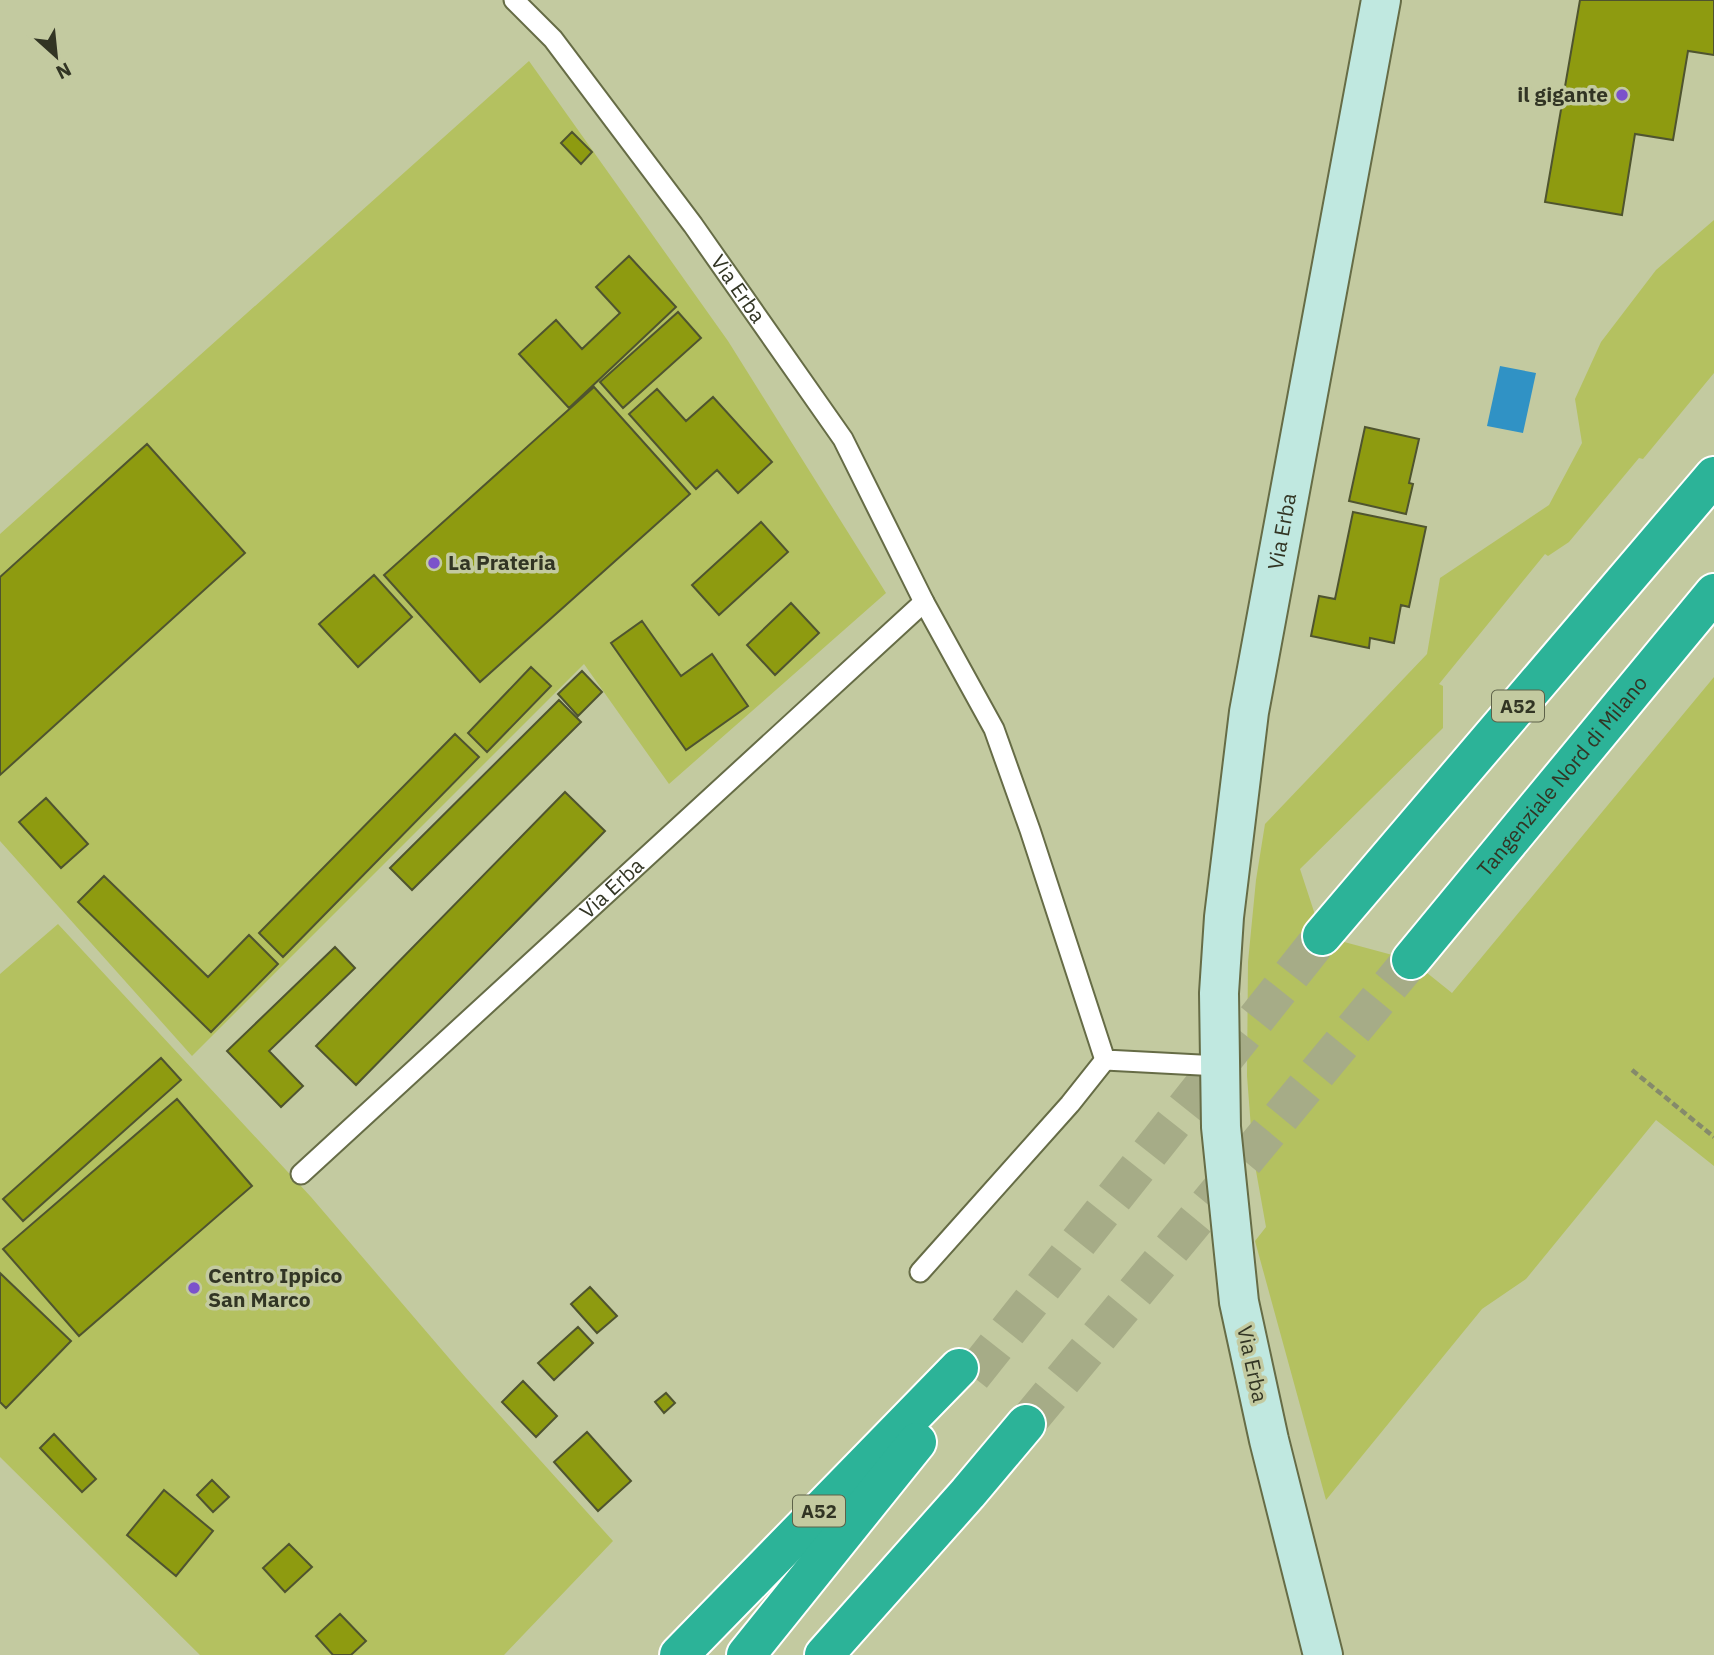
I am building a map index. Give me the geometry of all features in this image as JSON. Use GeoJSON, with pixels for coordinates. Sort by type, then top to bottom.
{"type":"FeatureCollection","features":[{"type":"Feature","properties":{"kind":"highway","name":"A52"},"geometry":{"type":"LineString","coordinates":[[1322,936],[1714,476]]}},
{"type":"Feature","properties":{"kind":"highway","name":"Tangenziale Nord di Milano"},"geometry":{"type":"LineString","coordinates":[[1411,960],[1714,593]]}},
{"type":"Feature","properties":{"kind":"highway","name":"A52"},"geometry":{"type":"LineString","coordinates":[[679,1655],[966,1372],[746,1655]]}},
{"type":"Feature","properties":{"kind":"highway"},"geometry":{"type":"LineString","coordinates":[[824,1655],[1026,1424]]}},
{"type":"Feature","properties":{"kind":"highway"},"geometry":{"type":"LineString","coordinates":[[854,1655],[968,1493]]}},
{"type":"Feature","properties":{"kind":"main road","name":"Via Erba"},"geometry":{"type":"LineString","coordinates":[[1323,1655],[1269,1440],[1239,1302],[1225,1180],[1219,1066],[1219,993],[1224,917],[1249,712],[1381,0]]}},
{"type":"Feature","properties":{"kind":"lane","name":"Via Erba"},"geometry":{"type":"LineString","coordinates":[[514,0],[553,38],[677,203],[843,439],[924,602],[994,729],[1105,1060]]}},
{"type":"Feature","properties":{"kind":"lane","name":"Via Erba"},"geometry":{"type":"LineString","coordinates":[[301,1174],[924,602]]}},
{"type":"Feature","properties":{"kind":"lane"},"geometry":{"type":"LineString","coordinates":[[920,1272],[1070,1104],[1105,1060],[1219,1066]]}},
{"type":"Feature","properties":{"kind":"path"},"geometry":{"type":"LineString","coordinates":[[1632,1070],[1714,1137]]}},
{"type":"Feature","properties":{"kind":"green space","name":"La Prateria"},"geometry":{"type":"Polygon","coordinates":[[[529,61],[728,341],[886,593],[669,784],[584,664],[192,1056],[0,841],[0,534],[529,61]]]}},
{"type":"Feature","properties":{"kind":"green space"},"geometry":{"type":"Polygon","coordinates":[[[1714,220],[1714,373],[1643,459],[1639,458],[1569,542],[1548,556],[1545,554],[1439,684],[1443,686],[1443,728],[1300,869],[1322,936],[1411,960],[1452,993],[1714,677],[1714,1166],[1656,1120],[1526,1279],[1482,1309],[1326,1500],[1255,1241],[1266,1227],[1253,1154],[1247,1076],[1248,962],[1265,824],[1427,654],[1440,578],[1549,505],[1582,443],[1575,399],[1601,342],[1656,270],[1714,220]]]}},
{"type":"Feature","properties":{"kind":"green space","name":"Centro Ippico San Marco"},"geometry":{"type":"Polygon","coordinates":[[[58,924],[311,1197],[466,1378],[613,1541],[504,1655],[200,1655],[0,1457],[0,974],[58,924]]]}},
{"type":"Feature","properties":{"kind":"water"},"geometry":{"type":"Polygon","coordinates":[[[1500,366],[1536,373],[1523,433],[1487,426],[1500,366]]]}},
{"type":"Feature","properties":{"kind":"building","name":"il gigante"},"geometry":{"type":"Polygon","coordinates":[[[1580,0],[1714,0],[1714,55],[1688,51],[1673,140],[1635,134],[1622,215],[1545,202],[1580,0]]]}},
{"type":"Feature","properties":{"kind":"building"},"geometry":{"type":"Polygon","coordinates":[[[572,132],[592,152],[581,164],[561,143],[572,132]]]}},
{"type":"Feature","properties":{"kind":"building"},"geometry":{"type":"Polygon","coordinates":[[[629,256],[676,307],[569,408],[519,354],[556,320],[582,349],[620,313],[596,287],[629,256]]]}},
{"type":"Feature","properties":{"kind":"building"},"geometry":{"type":"Polygon","coordinates":[[[678,312],[701,338],[623,408],[600,382],[678,312]]]}},
{"type":"Feature","properties":{"kind":"building"},"geometry":{"type":"Polygon","coordinates":[[[594,387],[690,494],[480,682],[384,575],[594,387]]]}},
{"type":"Feature","properties":{"kind":"building"},"geometry":{"type":"Polygon","coordinates":[[[657,389],[686,421],[713,397],[772,462],[738,493],[717,470],[696,489],[629,414],[657,389]]]}},
{"type":"Feature","properties":{"kind":"building"},"geometry":{"type":"Polygon","coordinates":[[[1365,427],[1419,439],[1409,483],[1413,484],[1406,514],[1349,501],[1365,427]]]}},
{"type":"Feature","properties":{"kind":"building"},"geometry":{"type":"Polygon","coordinates":[[[147,444],[245,553],[0,775],[0,577],[147,444]]]}},
{"type":"Feature","properties":{"kind":"building"},"geometry":{"type":"Polygon","coordinates":[[[1353,512],[1426,527],[1409,607],[1401,605],[1394,643],[1370,638],[1369,648],[1311,636],[1319,596],[1335,599],[1353,512]]]}},
{"type":"Feature","properties":{"kind":"building"},"geometry":{"type":"Polygon","coordinates":[[[761,522],[788,552],[719,615],[692,585],[761,522]]]}},
{"type":"Feature","properties":{"kind":"building"},"geometry":{"type":"Polygon","coordinates":[[[374,575],[412,617],[358,667],[319,624],[374,575]]]}},
{"type":"Feature","properties":{"kind":"building"},"geometry":{"type":"Polygon","coordinates":[[[791,603],[819,633],[775,675],[747,645],[791,603]]]}},
{"type":"Feature","properties":{"kind":"building"},"geometry":{"type":"Polygon","coordinates":[[[642,621],[681,676],[712,654],[748,706],[686,750],[611,643],[642,621]]]}},
{"type":"Feature","properties":{"kind":"building"},"geometry":{"type":"Polygon","coordinates":[[[531,667],[551,686],[487,752],[468,733],[531,667]]]}},
{"type":"Feature","properties":{"kind":"building"},"geometry":{"type":"Polygon","coordinates":[[[582,671],[602,692],[578,716],[558,694],[582,671]]]}},
{"type":"Feature","properties":{"kind":"building"},"geometry":{"type":"Polygon","coordinates":[[[559,700],[581,722],[412,890],[390,868],[559,700]]]}},
{"type":"Feature","properties":{"kind":"building"},"geometry":{"type":"Polygon","coordinates":[[[455,734],[479,757],[283,957],[259,933],[455,734]]]}},
{"type":"Feature","properties":{"kind":"building"},"geometry":{"type":"Polygon","coordinates":[[[565,792],[605,831],[356,1085],[316,1046],[565,792]]]}},
{"type":"Feature","properties":{"kind":"building"},"geometry":{"type":"Polygon","coordinates":[[[46,798],[88,844],[61,868],[19,822],[46,798]]]}},
{"type":"Feature","properties":{"kind":"building"},"geometry":{"type":"Polygon","coordinates":[[[104,876],[208,977],[249,935],[278,964],[211,1032],[78,902],[104,876]]]}},
{"type":"Feature","properties":{"kind":"building"},"geometry":{"type":"Polygon","coordinates":[[[335,947],[355,968],[269,1051],[303,1086],[281,1107],[227,1051],[335,947]]]}},
{"type":"Feature","properties":{"kind":"building"},"geometry":{"type":"Polygon","coordinates":[[[161,1058],[181,1080],[23,1221],[3,1199],[161,1058]]]}},
{"type":"Feature","properties":{"kind":"building"},"geometry":{"type":"Polygon","coordinates":[[[177,1099],[252,1186],[79,1336],[3,1249],[177,1099]]]}},
{"type":"Feature","properties":{"kind":"building"},"geometry":{"type":"Polygon","coordinates":[[[0,1273],[71,1341],[6,1408],[0,1402],[0,1273]]]}},
{"type":"Feature","properties":{"kind":"building"},"geometry":{"type":"Polygon","coordinates":[[[590,1287],[617,1316],[597,1333],[571,1304],[590,1287]]]}},
{"type":"Feature","properties":{"kind":"building"},"geometry":{"type":"Polygon","coordinates":[[[578,1327],[593,1343],[554,1380],[538,1363],[578,1327]]]}},
{"type":"Feature","properties":{"kind":"building"},"geometry":{"type":"Polygon","coordinates":[[[523,1381],[557,1416],[536,1437],[502,1402],[523,1381]]]}},
{"type":"Feature","properties":{"kind":"building"},"geometry":{"type":"Polygon","coordinates":[[[666,1393],[675,1403],[664,1413],[655,1402],[666,1393]]]}},
{"type":"Feature","properties":{"kind":"building"},"geometry":{"type":"Polygon","coordinates":[[[587,1432],[631,1481],[598,1511],[554,1462],[587,1432]]]}},
{"type":"Feature","properties":{"kind":"building"},"geometry":{"type":"Polygon","coordinates":[[[54,1434],[96,1479],[82,1492],[40,1448],[54,1434]]]}},
{"type":"Feature","properties":{"kind":"building"},"geometry":{"type":"Polygon","coordinates":[[[212,1480],[229,1497],[213,1512],[197,1495],[212,1480]]]}},
{"type":"Feature","properties":{"kind":"building"},"geometry":{"type":"Polygon","coordinates":[[[164,1490],[213,1531],[176,1576],[127,1535],[164,1490]]]}},
{"type":"Feature","properties":{"kind":"building"},"geometry":{"type":"Polygon","coordinates":[[[289,1544],[312,1567],[285,1592],[263,1568],[289,1544]]]}},
{"type":"Feature","properties":{"kind":"building"},"geometry":{"type":"Polygon","coordinates":[[[340,1614],[366,1641],[351,1655],[333,1655],[316,1636],[340,1614]]]}},
{"type":"Feature","properties":{"kind":"tunnel"},"geometry":{"type":"LineString","coordinates":[[972,1376],[1322,936]]}},
{"type":"Feature","properties":{"kind":"tunnel"},"geometry":{"type":"LineString","coordinates":[[1026,1424],[1411,960]]}},
{"type":"Feature","properties":{"kind":"place","name":"il gigante"},"geometry":{"type":"Point","coordinates":[1622,95]}},
{"type":"Feature","properties":{"kind":"place","name":"La Prateria"},"geometry":{"type":"Point","coordinates":[434,563]}},
{"type":"Feature","properties":{"kind":"place","name":"Centro Ippico San Marco"},"geometry":{"type":"Point","coordinates":[194,1288]}}]}
